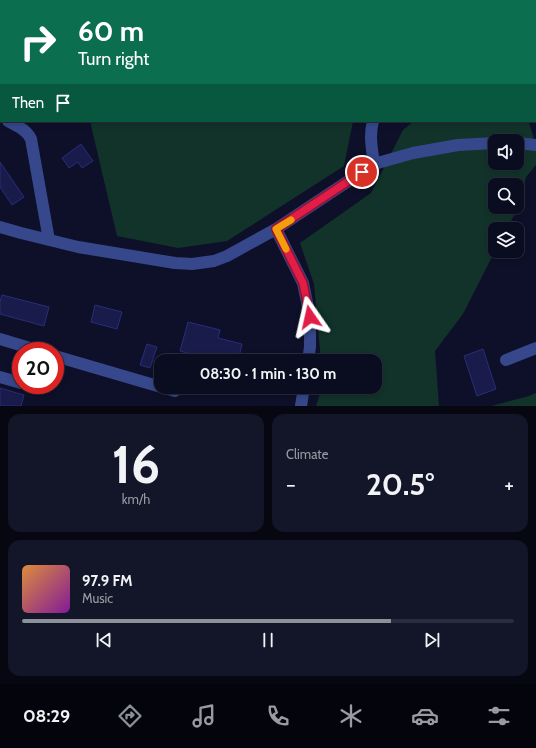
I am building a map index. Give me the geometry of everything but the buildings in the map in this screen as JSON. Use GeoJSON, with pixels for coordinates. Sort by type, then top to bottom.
{"type":"FeatureCollection","features":[{"type":"Feature","properties":{"kind":"lane"},"geometry":{"type":"LineString","coordinates":[[10,122],[28,133],[31,139],[49,240]]}},
{"type":"Feature","properties":{"kind":"lane"},"geometry":{"type":"LineString","coordinates":[[373,122],[371,142],[374,164]]}},
{"type":"Feature","properties":{"kind":"lane"},"geometry":{"type":"LineString","coordinates":[[0,227],[78,247],[176,263],[192,264],[214,261],[227,256],[276,229],[374,164],[413,153],[458,145],[488,143]]}},
{"type":"Feature","properties":{"kind":"lane"},"geometry":{"type":"LineString","coordinates":[[524,144],[536,145]]}},
{"type":"Feature","properties":{"kind":"lane"},"geometry":{"type":"LineString","coordinates":[[276,229],[303,283],[310,317],[309,354]]}},
{"type":"Feature","properties":{"kind":"lane"},"geometry":{"type":"LineString","coordinates":[[0,339],[12,343]]}},
{"type":"Feature","properties":{"kind":"lane"},"geometry":{"type":"LineString","coordinates":[[506,360],[536,348]]}},
{"type":"Feature","properties":{"kind":"lane"},"geometry":{"type":"LineString","coordinates":[[64,359],[154,385]]}},
{"type":"Feature","properties":{"kind":"lane"},"geometry":{"type":"LineString","coordinates":[[0,377],[12,380]]}},
{"type":"Feature","properties":{"kind":"lane"},"geometry":{"type":"LineString","coordinates":[[301,406],[303,394]]}},
{"type":"Feature","properties":{"kind":"green space"},"geometry":{"type":"Polygon","coordinates":[[[90,122],[353,122],[344,166],[227,241],[178,248],[117,236],[90,122]]]}},
{"type":"Feature","properties":{"kind":"green space"},"geometry":{"type":"Polygon","coordinates":[[[413,122],[529,122],[536,145],[536,165],[526,177],[524,186],[524,178],[488,178],[488,214],[515,214],[511,222],[488,222],[488,258],[491,258],[463,314],[435,351],[439,406],[316,406],[320,394],[382,394],[382,354],[320,354],[314,284],[300,243],[371,193],[403,130],[413,122]]]}},
{"type":"Feature","properties":{"kind":"green space"},"geometry":{"type":"Polygon","coordinates":[[[536,393],[536,406],[491,406],[529,396],[536,393]]]}},
{"type":"Feature","properties":{"kind":"slow traffic"},"geometry":{"type":"LineString","coordinates":[[286,249],[276,229],[291,220]]}},
{"type":"Feature","properties":{"kind":"route"},"geometry":{"type":"LineString","coordinates":[[310,317],[303,283],[276,229],[362,172]]}}]}
